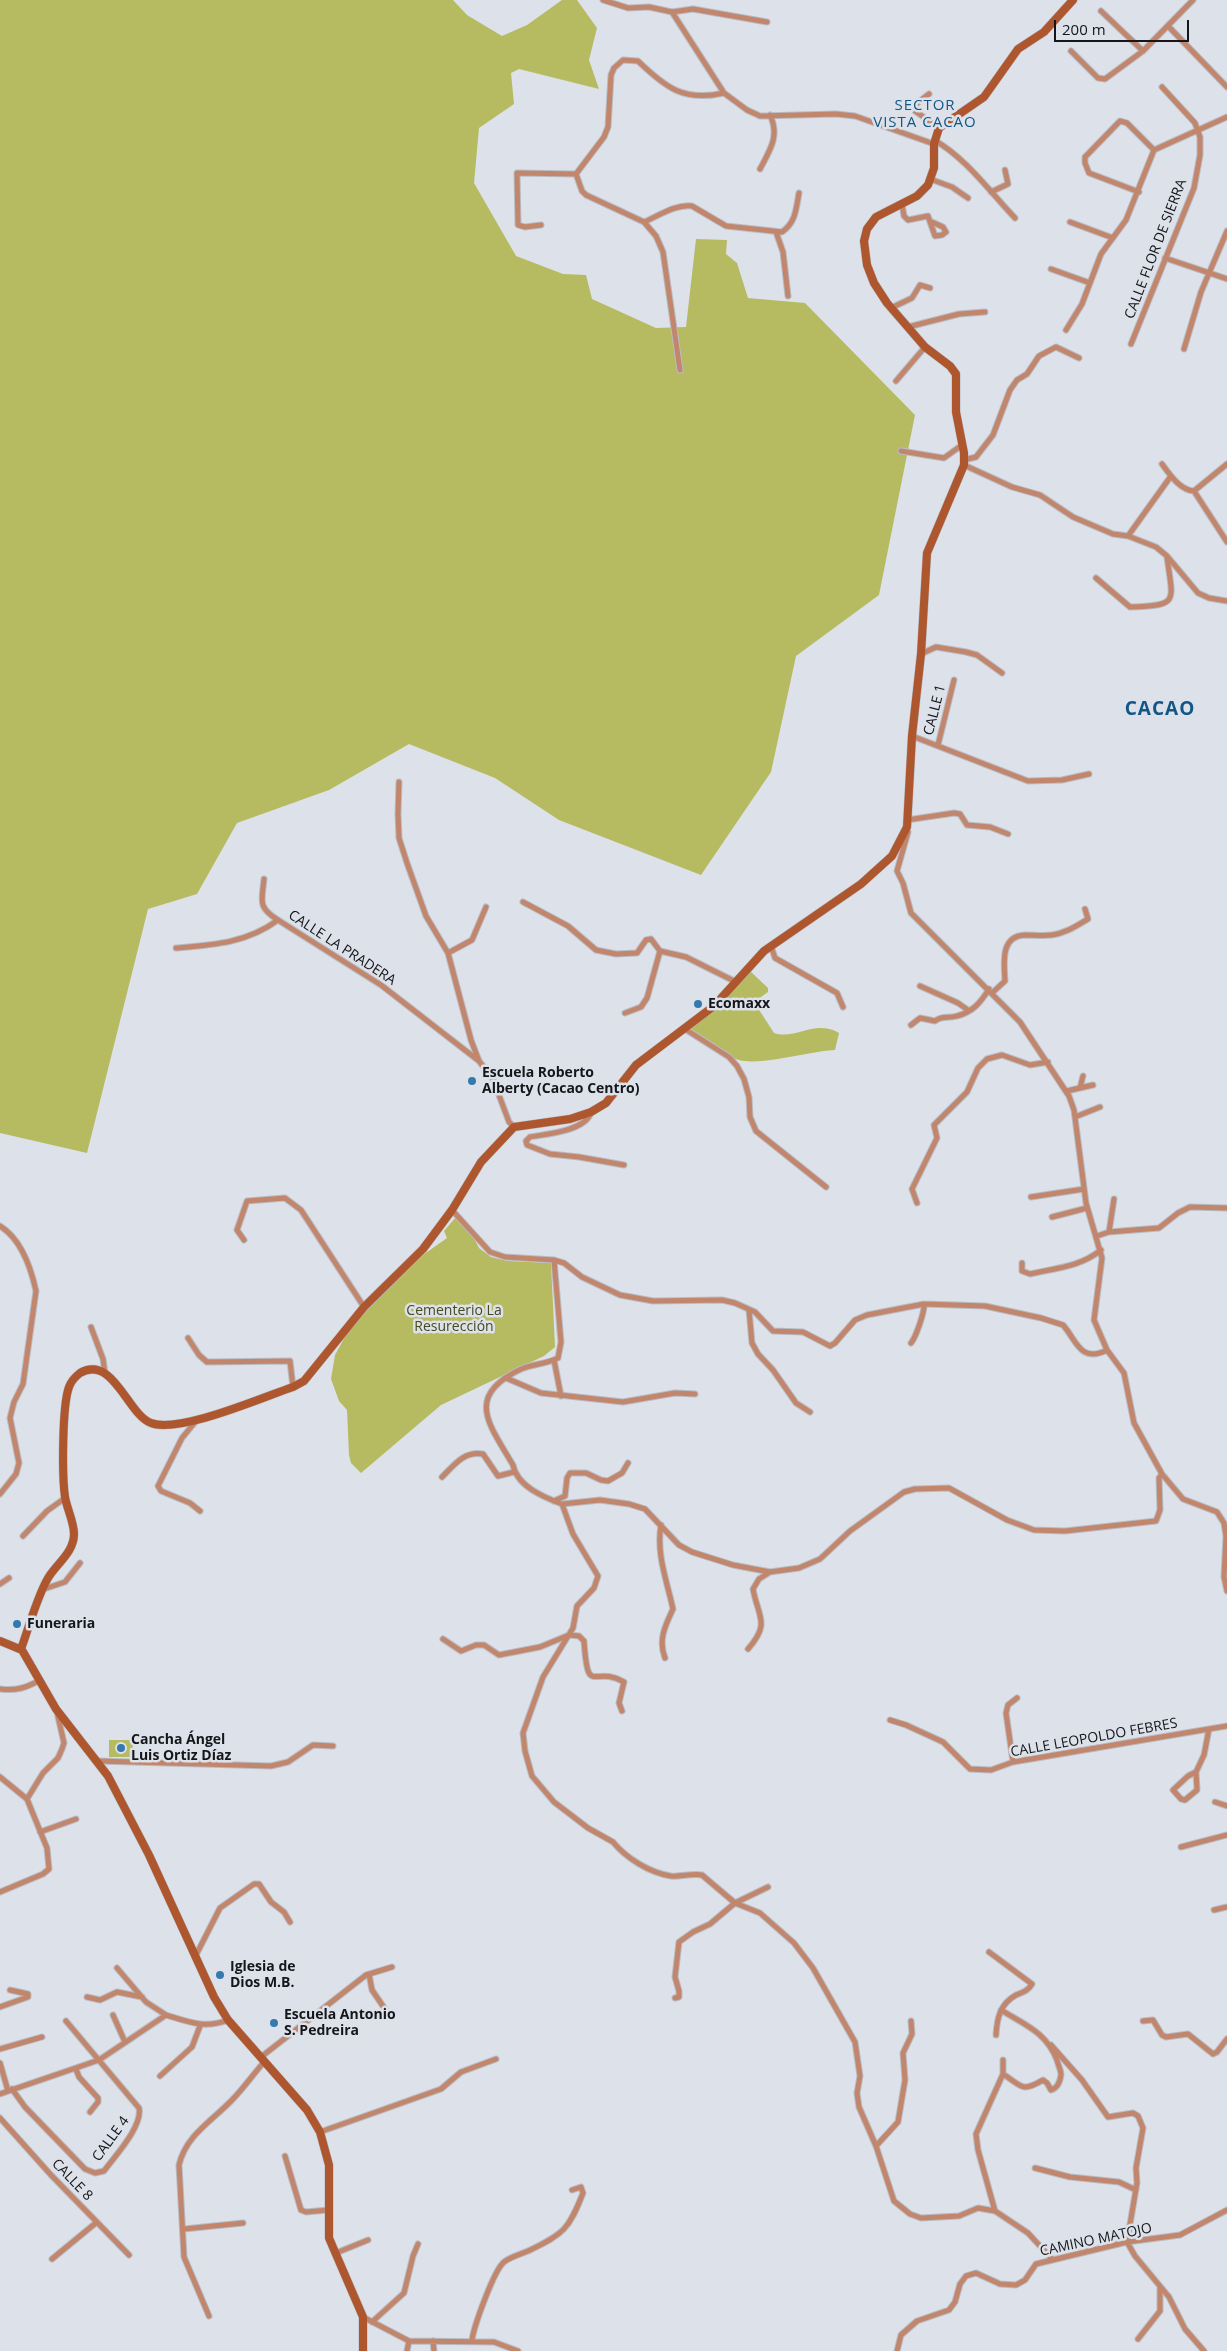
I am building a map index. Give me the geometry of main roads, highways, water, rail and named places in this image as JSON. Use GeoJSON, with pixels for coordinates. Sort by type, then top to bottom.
{"type":"FeatureCollection","features":[{"type":"Feature","properties":{"kind":"place","name":"Ecomaxx"},"geometry":{"type":"Point","coordinates":[698,1004]}},
{"type":"Feature","properties":{"kind":"place","name":"Escuela Roberto Alberty (Cacao Centro)"},"geometry":{"type":"Point","coordinates":[472,1081]}},
{"type":"Feature","properties":{"kind":"place","name":"Funeraria"},"geometry":{"type":"Point","coordinates":[17,1624]}},
{"type":"Feature","properties":{"kind":"place","name":"Cancha Ángel Luis Ortiz Díaz"},"geometry":{"type":"Point","coordinates":[121,1748]}},
{"type":"Feature","properties":{"kind":"place","name":"Iglesia de Dios M.B."},"geometry":{"type":"Point","coordinates":[220,1975]}},
{"type":"Feature","properties":{"kind":"place","name":"Escuela Antonio S. Pedreira"},"geometry":{"type":"Point","coordinates":[274,2023]}},
{"type":"Feature","properties":{"kind":"district","name":"SECTOR VISTA CACAO"},"geometry":{"type":"Point","coordinates":[925,114]}},
{"type":"Feature","properties":{"kind":"district","name":"CACAO"},"geometry":{"type":"Point","coordinates":[1160,710]}},
{"type":"Feature","properties":{"kind":"park label","name":"Cementerio La Resurección"},"geometry":{"type":"Point","coordinates":[454,1319]}}]}
